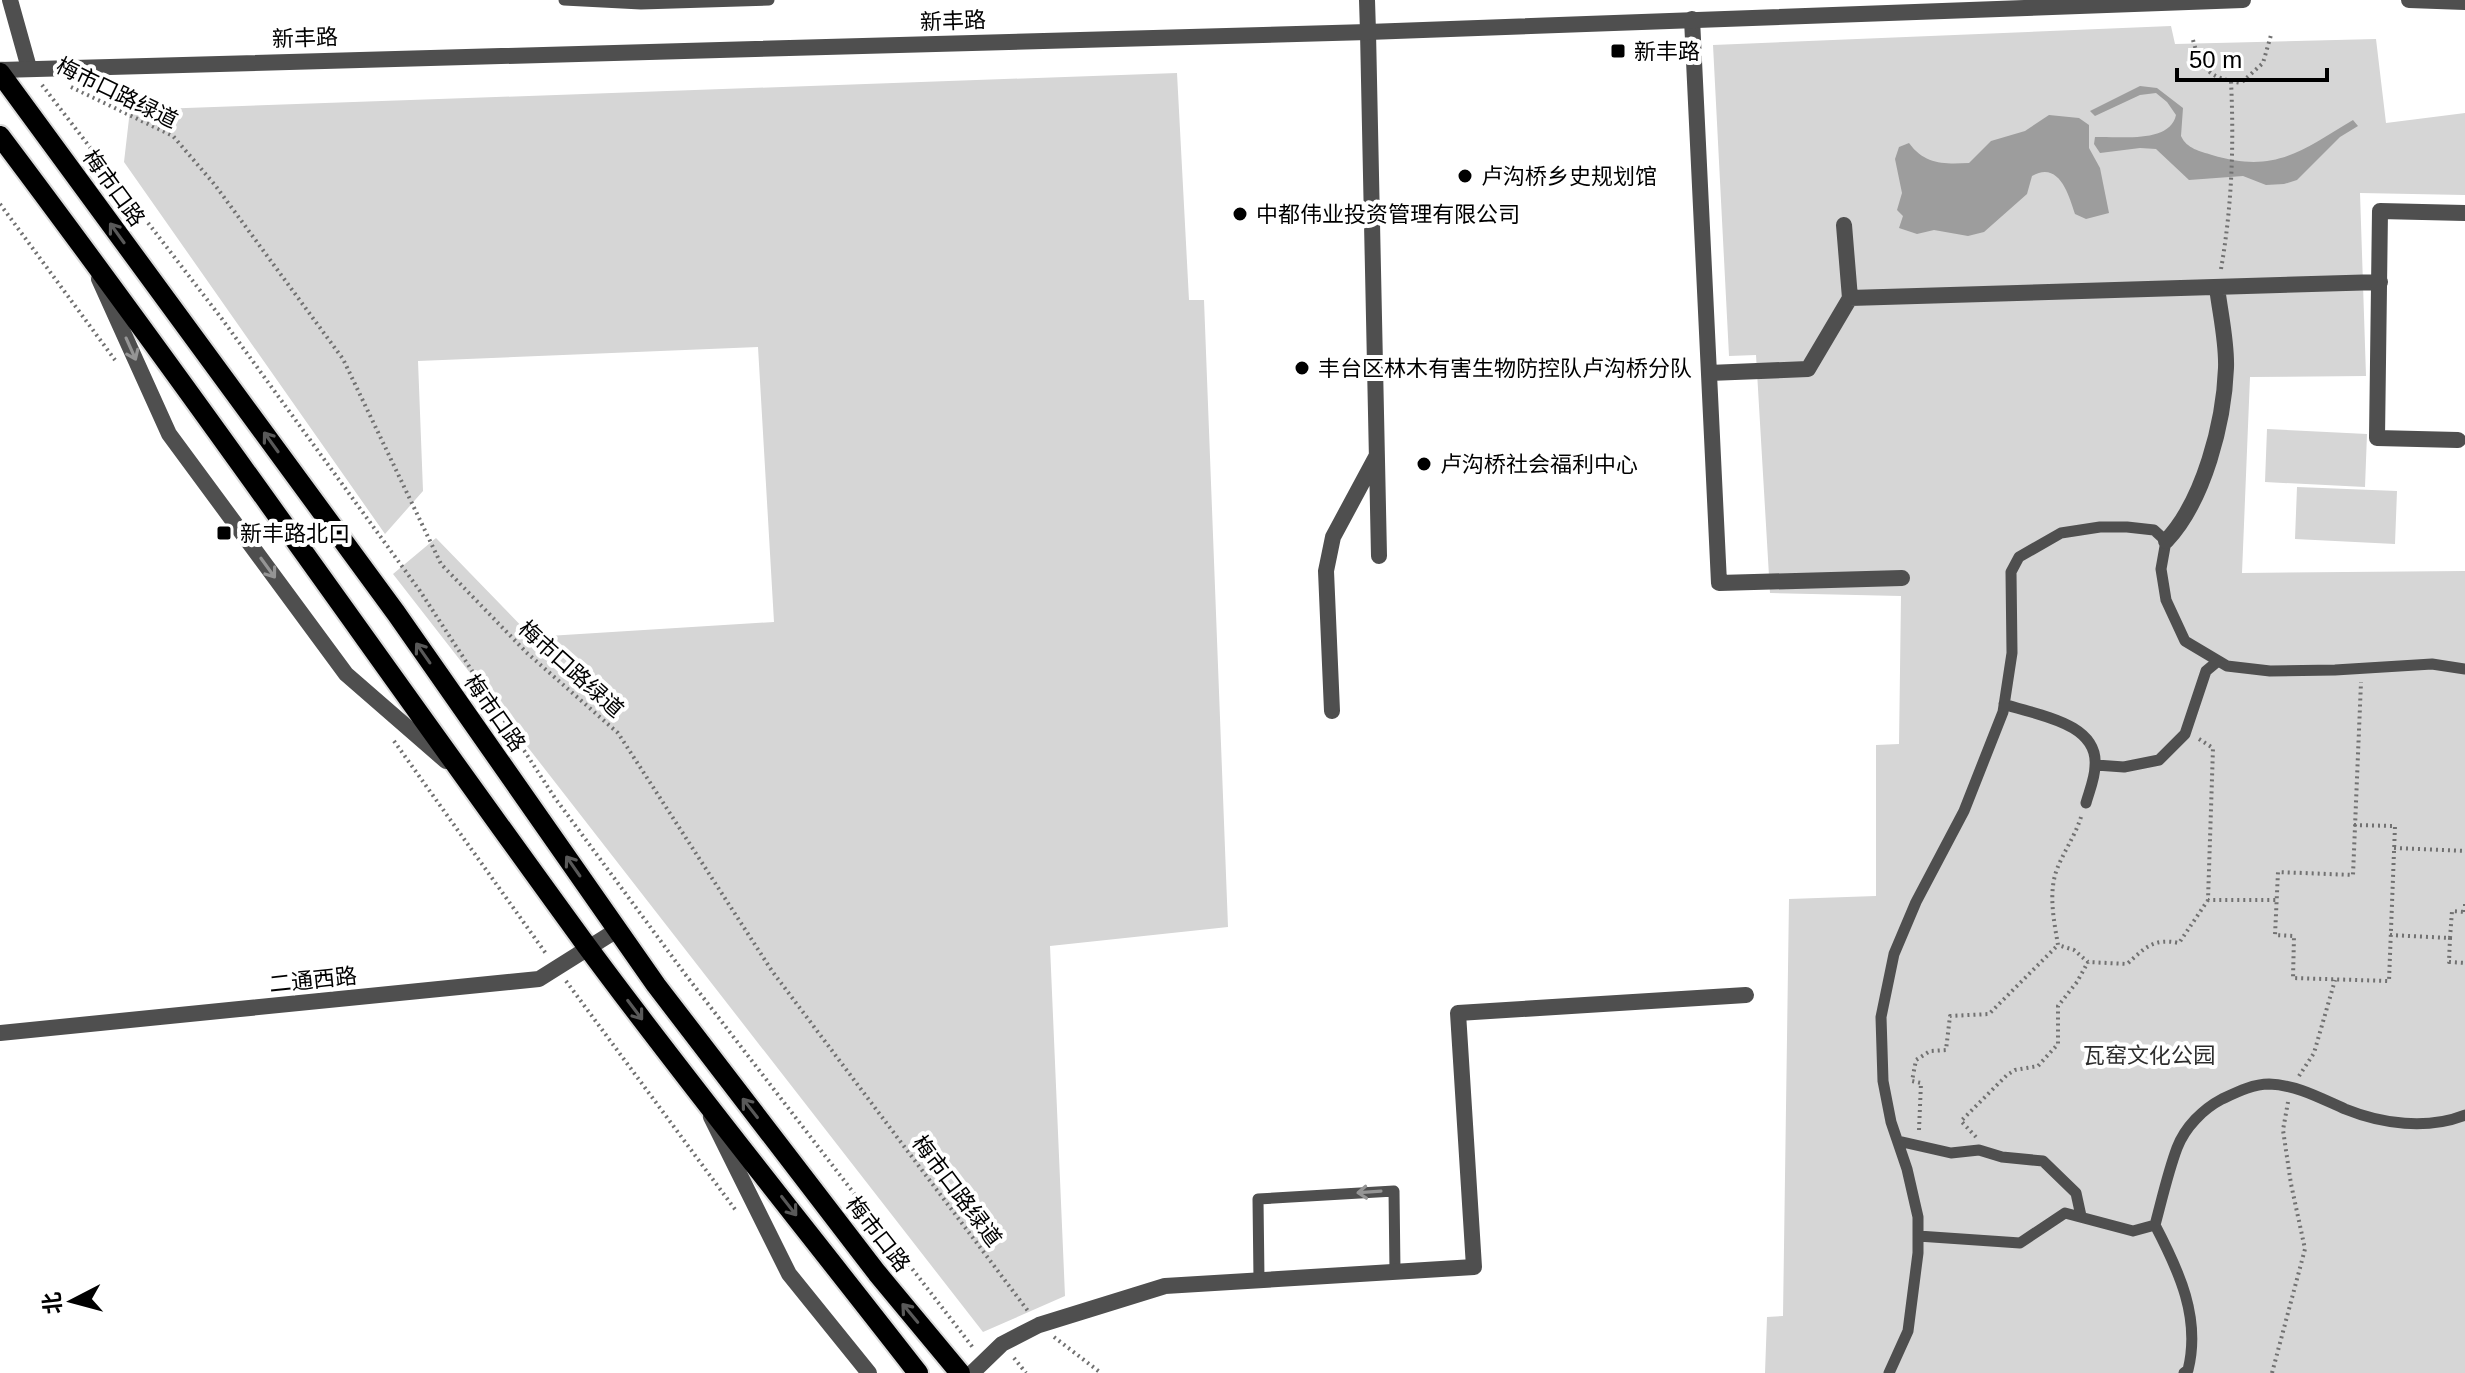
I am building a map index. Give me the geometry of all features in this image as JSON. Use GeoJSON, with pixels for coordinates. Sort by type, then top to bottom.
{"type":"FeatureCollection","features":[{"type":"Feature","properties":{"kind":"main road","name":"梅市口路"},"geometry":{"type":"LineString","coordinates":[[0,72],[396,613],[656,985],[877,1273],[960,1373]]}},
{"type":"Feature","properties":{"kind":"main road"},"geometry":{"type":"LineString","coordinates":[[0,136],[704,1103],[760,1168],[918,1373]]}},
{"type":"Feature","properties":{"kind":"street"},"geometry":{"type":"LineString","coordinates":[[10,0],[29,68]]}},
{"type":"Feature","properties":{"kind":"street"},"geometry":{"type":"LineString","coordinates":[[1367,0],[1379,556]]}},
{"type":"Feature","properties":{"kind":"street","name":"新丰路"},"geometry":{"type":"LineString","coordinates":[[0,72],[29,68],[1368,32],[2243,0]]}},
{"type":"Feature","properties":{"kind":"street"},"geometry":{"type":"LineString","coordinates":[[2409,0],[2465,2]]}},
{"type":"Feature","properties":{"kind":"street"},"geometry":{"type":"LineString","coordinates":[[1692,19],[1719,583],[1902,578]]}},
{"type":"Feature","properties":{"kind":"street"},"geometry":{"type":"LineString","coordinates":[[2458,440],[2377,438],[2380,211],[2465,213]]}},
{"type":"Feature","properties":{"kind":"street"},"geometry":{"type":"LineString","coordinates":[[1709,373],[1808,369],[1850,298],[1844,225]]}},
{"type":"Feature","properties":{"kind":"street"},"geometry":{"type":"LineString","coordinates":[[87,252],[169,434],[346,674],[468,781]]}},
{"type":"Feature","properties":{"kind":"street"},"geometry":{"type":"LineString","coordinates":[[1850,298],[2380,282]]}},
{"type":"Feature","properties":{"kind":"street"},"geometry":{"type":"LineString","coordinates":[[2166,541],[2195,496],[2219,430],[2226,366],[2217,287]]}},
{"type":"Feature","properties":{"kind":"street"},"geometry":{"type":"LineString","coordinates":[[1332,711],[1326,571],[1333,537],[1377,455]]}},
{"type":"Feature","properties":{"kind":"street","name":"二通西路"},"geometry":{"type":"LineString","coordinates":[[0,1033],[539,979],[617,930]]}},
{"type":"Feature","properties":{"kind":"street"},"geometry":{"type":"LineString","coordinates":[[978,1367],[1002,1344],[1039,1325],[1165,1286],[1474,1267],[1458,1013],[1746,995]]}},
{"type":"Feature","properties":{"kind":"street"},"geometry":{"type":"LineString","coordinates":[[704,1103],[789,1274],[869,1373]]}},
{"type":"Feature","properties":{"kind":"lane"},"geometry":{"type":"LineString","coordinates":[[564,0],[641,4],[769,0]]}},
{"type":"Feature","properties":{"kind":"lane"},"geometry":{"type":"LineString","coordinates":[[1889,1373],[1908,1331],[1918,1217],[1883,1081],[1881,1017],[1894,954],[1916,902],[1964,811],[2004,704],[2012,653],[2011,572],[2019,557],[2061,533],[2100,527],[2154,530],[2166,541],[2161,569],[2166,600],[2185,641],[2227,666],[2270,671],[2432,664],[2465,669]]}},
{"type":"Feature","properties":{"kind":"lane"},"geometry":{"type":"LineString","coordinates":[[2096,765],[2124,767],[2159,760],[2176,746],[2186,730],[2206,671],[2218,661]]}},
{"type":"Feature","properties":{"kind":"lane"},"geometry":{"type":"LineString","coordinates":[[2004,704],[2069,726],[2084,735],[2092,745],[2096,765],[2086,803]]}},
{"type":"Feature","properties":{"kind":"lane"},"geometry":{"type":"LineString","coordinates":[[2184,1373],[2188,1370],[2194,1348],[2193,1323],[2172,1256],[2155,1225],[2178,1145],[2199,1114],[2245,1089],[2269,1084],[2307,1091],[2347,1109],[2384,1120],[2418,1125],[2465,1115]]}},
{"type":"Feature","properties":{"kind":"lane"},"geometry":{"type":"LineString","coordinates":[[1896,1138],[1951,1153],[1979,1150],[2002,1157],[2043,1161],[2076,1193],[2081,1216]]}},
{"type":"Feature","properties":{"kind":"lane"},"geometry":{"type":"LineString","coordinates":[[1259,1279],[1258,1199],[1394,1191],[1395,1271]]}},
{"type":"Feature","properties":{"kind":"lane"},"geometry":{"type":"LineString","coordinates":[[1918,1236],[2020,1243],[2065,1213],[2133,1231],[2155,1225]]}},
{"type":"Feature","properties":{"kind":"path"},"geometry":{"type":"LineString","coordinates":[[2193,40],[2199,63],[2221,80],[2241,83],[2263,63],[2271,35]]}},
{"type":"Feature","properties":{"kind":"path","name":"梅市口路绿道"},"geometry":{"type":"LineString","coordinates":[[29,68],[173,136],[215,185],[343,359],[441,564],[527,653],[618,733],[772,971],[1039,1325],[1101,1373]]}},
{"type":"Feature","properties":{"kind":"path"},"geometry":{"type":"LineString","coordinates":[[29,68],[222,319],[420,591],[555,798],[978,1367]]}},
{"type":"Feature","properties":{"kind":"path"},"geometry":{"type":"LineString","coordinates":[[2217,287],[2231,195],[2234,137],[2231,81]]}},
{"type":"Feature","properties":{"kind":"path"},"geometry":{"type":"LineString","coordinates":[[0,204],[122,370]]}},
{"type":"Feature","properties":{"kind":"path"},"geometry":{"type":"LineString","coordinates":[[2354,825],[2395,826],[2389,981],[2293,978],[2294,936],[2275,935],[2278,872],[2353,875],[2354,825],[2361,669]]}},
{"type":"Feature","properties":{"kind":"path"},"geometry":{"type":"LineString","coordinates":[[2058,945],[2074,950],[2088,962],[2127,964],[2145,948],[2162,940],[2179,943],[2208,900],[2213,748],[2186,730]]}},
{"type":"Feature","properties":{"kind":"path"},"geometry":{"type":"LineString","coordinates":[[2058,945],[2051,890],[2057,868],[2075,836],[2086,803]]}},
{"type":"Feature","properties":{"kind":"path"},"geometry":{"type":"LineString","coordinates":[[2394,848],[2465,851]]}},
{"type":"Feature","properties":{"kind":"path"},"geometry":{"type":"LineString","coordinates":[[2208,900],[2276,900]]}},
{"type":"Feature","properties":{"kind":"path"},"geometry":{"type":"LineString","coordinates":[[2465,904],[2465,912],[2452,911],[2449,962],[2465,963]]}},
{"type":"Feature","properties":{"kind":"path"},"geometry":{"type":"LineString","coordinates":[[2390,935],[2450,938]]}},
{"type":"Feature","properties":{"kind":"path"},"geometry":{"type":"LineString","coordinates":[[1896,1138],[1919,1135],[1921,1083],[1912,1081],[1916,1060],[1930,1051],[1946,1050],[1950,1016],[1989,1014],[2058,945]]}},
{"type":"Feature","properties":{"kind":"path"},"geometry":{"type":"LineString","coordinates":[[1979,1150],[1976,1137],[1961,1121],[2007,1075],[2015,1070],[2038,1066],[2058,1044],[2058,1006],[2088,962]]}},
{"type":"Feature","properties":{"kind":"path"},"geometry":{"type":"LineString","coordinates":[[2272,1373],[2305,1249],[2283,1130],[2291,1088],[2314,1053],[2335,979]]}},
{"type":"Feature","properties":{"kind":"green space","name":"瓦窑文化公园"},"geometry":{"type":"Polygon","coordinates":[[[2171,26],[2175,44],[2376,39],[2386,123],[2465,113],[2465,195],[2360,193],[2366,376],[2250,377],[2242,573],[2465,571],[2465,1373],[1765,1373],[1767,1317],[1783,1316],[1789,899],[1876,896],[1876,745],[1899,744],[1901,596],[1770,593],[1756,355],[1729,356],[1713,45],[2171,26]]]}},
{"type":"Feature","properties":{"kind":"green space"},"geometry":{"type":"Polygon","coordinates":[[[1177,73],[1189,300],[1204,300],[1228,927],[1050,946],[1065,1296],[983,1332],[393,574],[436,538],[532,637],[774,622],[758,347],[418,361],[423,491],[385,534],[124,162],[130,110],[1177,73]]]}},
{"type":"Feature","properties":{"kind":"green space"},"geometry":{"type":"Polygon","coordinates":[[[2267,429],[2367,434],[2365,487],[2265,482],[2267,429]]]}},
{"type":"Feature","properties":{"kind":"green space"},"geometry":{"type":"Polygon","coordinates":[[[2297,487],[2397,491],[2395,544],[2295,539],[2297,487]]]}},
{"type":"Feature","properties":{"kind":"shaded area"},"geometry":{"type":"Polygon","coordinates":[[[2140,86],[2157,88],[2183,108],[2181,136],[2190,147],[2234,160],[2253,162],[2287,156],[2353,120],[2358,126],[2340,137],[2297,180],[2266,185],[2243,176],[2189,180],[2156,149],[2100,153],[2094,144],[2095,137],[2154,134],[2172,124],[2176,115],[2156,93],[2140,95],[2095,116],[2090,111],[2140,86]]]}},
{"type":"Feature","properties":{"kind":"shaded area"},"geometry":{"type":"Polygon","coordinates":[[[2049,115],[2079,118],[2089,125],[2089,148],[2100,168],[2109,213],[2086,219],[2075,214],[2061,182],[2056,176],[2041,172],[2032,176],[2027,194],[1984,232],[1968,236],[1934,230],[1917,234],[1899,228],[1903,216],[1897,210],[1902,193],[1895,159],[1899,147],[1909,143],[1928,159],[1943,163],[1969,163],[1991,141],[2025,131],[2049,115]]]}},
{"type":"Feature","properties":{"kind":"place","name":"新丰路"},"geometry":{"type":"Point","coordinates":[1618,51]}},
{"type":"Feature","properties":{"kind":"place","name":"卢沟桥乡史规划馆"},"geometry":{"type":"Point","coordinates":[1465,176]}},
{"type":"Feature","properties":{"kind":"place","name":"中都伟业投资管理有限公司"},"geometry":{"type":"Point","coordinates":[1240,214]}},
{"type":"Feature","properties":{"kind":"place","name":"丰台区林木有害生物防控队卢沟桥分队"},"geometry":{"type":"Point","coordinates":[1302,368]}},
{"type":"Feature","properties":{"kind":"place","name":"卢沟桥社会福利中心"},"geometry":{"type":"Point","coordinates":[1424,464]}},
{"type":"Feature","properties":{"kind":"place","name":"新丰路北口"},"geometry":{"type":"Point","coordinates":[224,533]}}]}
